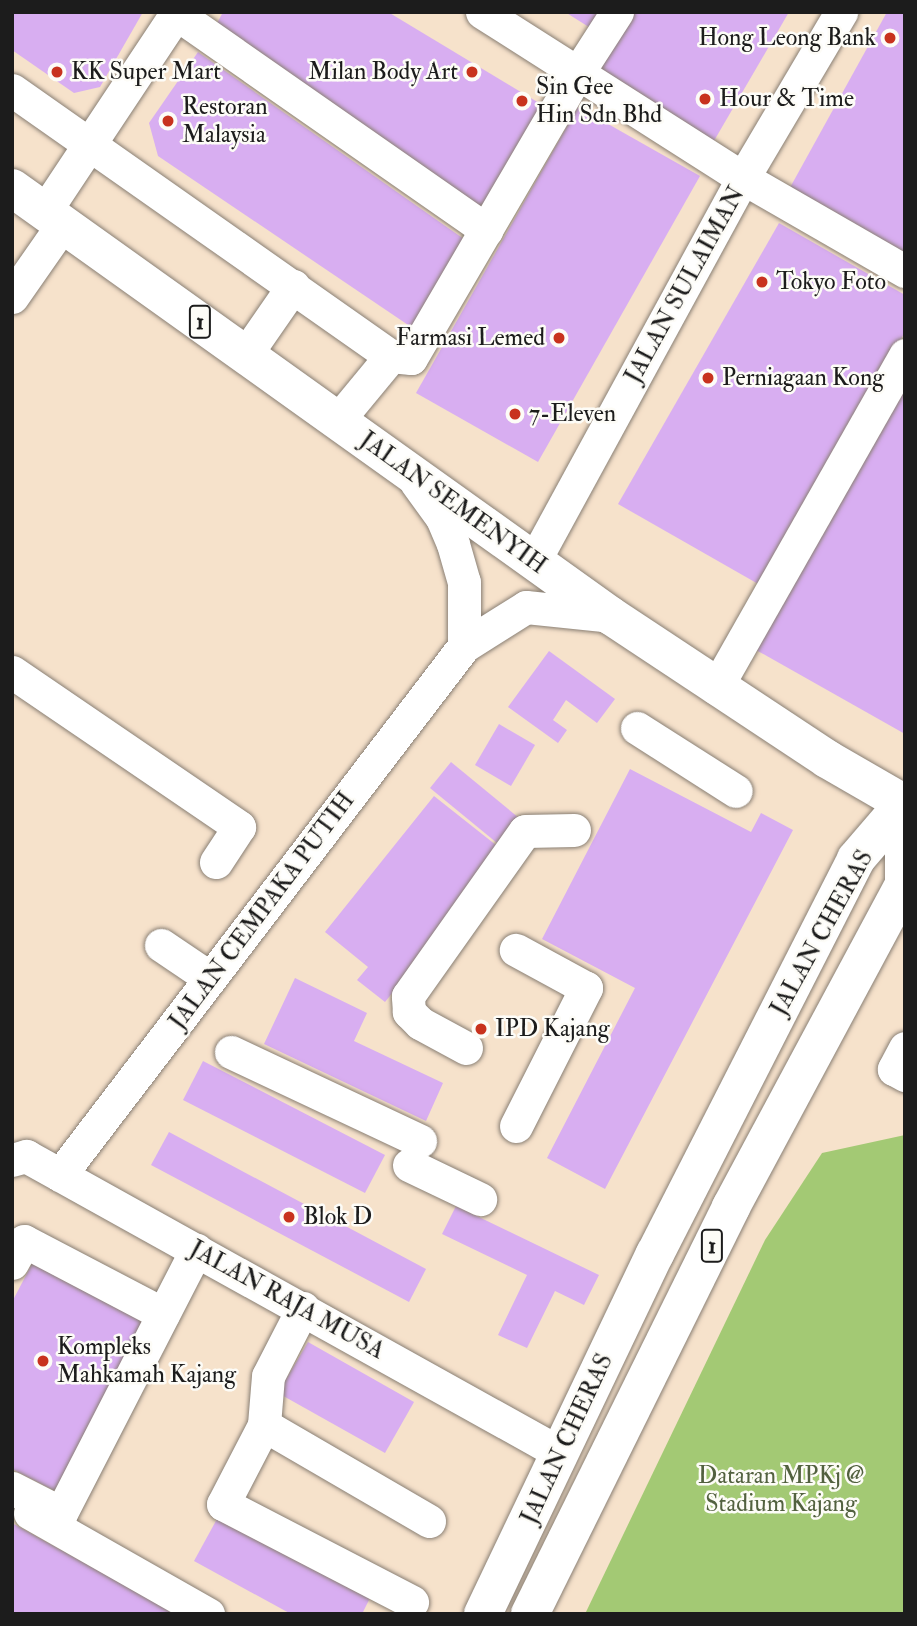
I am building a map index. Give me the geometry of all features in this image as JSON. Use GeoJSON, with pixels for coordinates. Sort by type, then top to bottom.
{"type":"FeatureCollection","features":[{"type":"Feature","properties":{"kind":"main road","name":"JALAN SEMENYIH"},"geometry":{"type":"LineString","coordinates":[[12,188],[611,616],[827,759],[905,803]]}},
{"type":"Feature","properties":{"kind":"main road"},"geometry":{"type":"LineString","coordinates":[[827,759],[858,802],[862,834],[856,859]]}},
{"type":"Feature","properties":{"kind":"main road","name":"JALAN CHERAS"},"geometry":{"type":"LineString","coordinates":[[483,1614],[655,1254],[856,859],[905,803]]}},
{"type":"Feature","properties":{"kind":"main road","name":"JALAN CHERAS"},"geometry":{"type":"LineString","coordinates":[[530,1614],[731,1207],[904,884],[905,803]]}},
{"type":"Feature","properties":{"kind":"street"},"geometry":{"type":"LineString","coordinates":[[482,12],[743,178],[905,271]]}},
{"type":"Feature","properties":{"kind":"street"},"geometry":{"type":"LineString","coordinates":[[12,90],[391,356],[411,358],[577,74],[617,12]]}},
{"type":"Feature","properties":{"kind":"street","name":"JALAN SULAIMAN"},"geometry":{"type":"LineString","coordinates":[[534,561],[743,178],[841,12]]}},
{"type":"Feature","properties":{"kind":"street"},"geometry":{"type":"LineString","coordinates":[[12,297],[91,145],[175,13],[486,229]]}},
{"type":"Feature","properties":{"kind":"street"},"geometry":{"type":"LineString","coordinates":[[246,354],[293,286]]}},
{"type":"Feature","properties":{"kind":"street"},"geometry":{"type":"LineString","coordinates":[[716,688],[905,355]]}},
{"type":"Feature","properties":{"kind":"street"},"geometry":{"type":"LineString","coordinates":[[338,420],[391,356]]}},
{"type":"Feature","properties":{"kind":"street"},"geometry":{"type":"LineString","coordinates":[[409,472],[442,518],[453,544],[464,582],[464,646]]}},
{"type":"Feature","properties":{"kind":"street","name":"JALAN CEMPAKA PUTIH"},"geometry":{"type":"LineString","coordinates":[[60,1175],[464,646],[526,607],[611,616]]}},
{"type":"Feature","properties":{"kind":"street"},"geometry":{"type":"LineString","coordinates":[[12,672],[239,827],[216,862]]}},
{"type":"Feature","properties":{"kind":"street"},"geometry":{"type":"LineString","coordinates":[[637,728],[736,791]]}},
{"type":"Feature","properties":{"kind":"street"},"geometry":{"type":"LineString","coordinates":[[466,1048],[420,1023],[409,1012],[408,996],[525,831],[574,830]]}},
{"type":"Feature","properties":{"kind":"street"},"geometry":{"type":"LineString","coordinates":[[161,945],[210,978]]}},
{"type":"Feature","properties":{"kind":"street"},"geometry":{"type":"LineString","coordinates":[[516,950],[586,988],[516,1126]]}},
{"type":"Feature","properties":{"kind":"street"},"geometry":{"type":"LineString","coordinates":[[905,1048],[894,1069],[905,1075]]}},
{"type":"Feature","properties":{"kind":"street"},"geometry":{"type":"LineString","coordinates":[[231,1052],[415,1153],[480,1199]]}},
{"type":"Feature","properties":{"kind":"street","name":"JALAN RAJA MUSA"},"geometry":{"type":"LineString","coordinates":[[12,1160],[26,1156],[561,1453]]}},
{"type":"Feature","properties":{"kind":"street"},"geometry":{"type":"LineString","coordinates":[[12,1264],[24,1241],[163,1314]]}},
{"type":"Feature","properties":{"kind":"street"},"geometry":{"type":"LineString","coordinates":[[12,1488],[61,1513],[196,1250]]}},
{"type":"Feature","properties":{"kind":"street"},"geometry":{"type":"LineString","coordinates":[[303,1308],[268,1376],[264,1425],[223,1504],[412,1602]]}},
{"type":"Feature","properties":{"kind":"street"},"geometry":{"type":"LineString","coordinates":[[264,1425],[429,1521]]}},
{"type":"Feature","properties":{"kind":"street"},"geometry":{"type":"LineString","coordinates":[[12,1503],[208,1614]]}},
{"type":"Feature","properties":{"kind":"green space","name":"Dataran MPKj @ Stadium Kajang"},"geometry":{"type":"Polygon","coordinates":[[[905,1135],[905,1614],[585,1614],[765,1240],[822,1153],[905,1135]]]}},
{"type":"Feature","properties":{"kind":"building"},"geometry":{"type":"Polygon","coordinates":[[[12,12],[143,12],[100,87],[74,93],[12,50],[12,12]]]}},
{"type":"Feature","properties":{"kind":"building"},"geometry":{"type":"Polygon","coordinates":[[[223,12],[388,12],[549,109],[488,215],[213,31],[223,12]]]}},
{"type":"Feature","properties":{"kind":"building"},"geometry":{"type":"Polygon","coordinates":[[[565,12],[603,12],[592,29],[565,12]]]}},
{"type":"Feature","properties":{"kind":"building"},"geometry":{"type":"Polygon","coordinates":[[[633,12],[789,12],[711,146],[595,78],[633,12]]]}},
{"type":"Feature","properties":{"kind":"building"},"geometry":{"type":"Polygon","coordinates":[[[887,12],[905,12],[905,259],[787,193],[887,12]]]}},
{"type":"Feature","properties":{"kind":"building"},"geometry":{"type":"Polygon","coordinates":[[[198,52],[471,244],[420,333],[158,156],[149,123],[198,52]]]}},
{"type":"Feature","properties":{"kind":"building"},"geometry":{"type":"Polygon","coordinates":[[[578,107],[700,176],[538,462],[416,393],[578,107]]]}},
{"type":"Feature","properties":{"kind":"building"},"geometry":{"type":"Polygon","coordinates":[[[779,223],[905,295],[905,332],[760,585],[618,504],[779,223]]]}},
{"type":"Feature","properties":{"kind":"building"},"geometry":{"type":"Polygon","coordinates":[[[905,371],[905,734],[749,646],[905,371]]]}},
{"type":"Feature","properties":{"kind":"building"},"geometry":{"type":"Polygon","coordinates":[[[549,651],[615,699],[597,723],[566,700],[553,720],[567,730],[558,743],[508,707],[549,651]]]}},
{"type":"Feature","properties":{"kind":"building"},"geometry":{"type":"Polygon","coordinates":[[[499,724],[535,745],[511,786],[475,765],[499,724]]]}},
{"type":"Feature","properties":{"kind":"building"},"geometry":{"type":"Polygon","coordinates":[[[451,762],[519,818],[497,843],[430,788],[451,762]]]}},
{"type":"Feature","properties":{"kind":"building"},"geometry":{"type":"Polygon","coordinates":[[[630,769],[751,832],[761,813],[793,830],[605,1189],[547,1158],[635,988],[542,939],[630,769]]]}},
{"type":"Feature","properties":{"kind":"building"},"geometry":{"type":"Polygon","coordinates":[[[434,796],[506,853],[385,1002],[357,980],[368,967],[325,932],[434,796]]]}},
{"type":"Feature","properties":{"kind":"building"},"geometry":{"type":"Polygon","coordinates":[[[295,978],[367,1013],[354,1041],[443,1083],[426,1121],[264,1044],[295,978]]]}},
{"type":"Feature","properties":{"kind":"building"},"geometry":{"type":"Polygon","coordinates":[[[203,1061],[385,1155],[365,1193],[183,1100],[203,1061]]]}},
{"type":"Feature","properties":{"kind":"building","name":"Blok D"},"geometry":{"type":"Polygon","coordinates":[[[169,1132],[426,1269],[409,1302],[151,1165],[169,1132]]]}},
{"type":"Feature","properties":{"kind":"building"},"geometry":{"type":"Polygon","coordinates":[[[456,1206],[599,1275],[584,1305],[555,1291],[527,1348],[498,1335],[527,1275],[442,1234],[456,1206]]]}},
{"type":"Feature","properties":{"kind":"building"},"geometry":{"type":"Polygon","coordinates":[[[33,1262],[145,1319],[57,1492],[12,1469],[12,1302],[33,1262]]]}},
{"type":"Feature","properties":{"kind":"building"},"geometry":{"type":"Polygon","coordinates":[[[308,1342],[414,1402],[385,1453],[278,1393],[308,1342]]]}},
{"type":"Feature","properties":{"kind":"building"},"geometry":{"type":"Polygon","coordinates":[[[223,1508],[374,1590],[362,1614],[291,1614],[194,1561],[223,1508]]]}},
{"type":"Feature","properties":{"kind":"building"},"geometry":{"type":"Polygon","coordinates":[[[12,1523],[177,1614],[12,1614],[12,1523]]]}},
{"type":"Feature","properties":{"kind":"place","name":"Hong Leong Bank"},"geometry":{"type":"Point","coordinates":[890,38]}},
{"type":"Feature","properties":{"kind":"place","name":"KK Super Mart"},"geometry":{"type":"Point","coordinates":[57,72]}},
{"type":"Feature","properties":{"kind":"place","name":"Milan Body Art"},"geometry":{"type":"Point","coordinates":[472,72]}},
{"type":"Feature","properties":{"kind":"place","name":"Hour & Time"},"geometry":{"type":"Point","coordinates":[705,99]}},
{"type":"Feature","properties":{"kind":"place","name":"Sin Gee Hin Sdn Bhd"},"geometry":{"type":"Point","coordinates":[522,101]}},
{"type":"Feature","properties":{"kind":"place","name":"Restoran Malaysia"},"geometry":{"type":"Point","coordinates":[168,121]}},
{"type":"Feature","properties":{"kind":"place","name":"Tokyo Foto"},"geometry":{"type":"Point","coordinates":[762,282]}},
{"type":"Feature","properties":{"kind":"place","name":"Farmasi Lemed"},"geometry":{"type":"Point","coordinates":[559,338]}},
{"type":"Feature","properties":{"kind":"place","name":"Perniagaan Kong"},"geometry":{"type":"Point","coordinates":[708,378]}},
{"type":"Feature","properties":{"kind":"place","name":"7-Eleven"},"geometry":{"type":"Point","coordinates":[515,414]}},
{"type":"Feature","properties":{"kind":"place","name":"IPD Kajang"},"geometry":{"type":"Point","coordinates":[481,1029]}},
{"type":"Feature","properties":{"kind":"place","name":"Blok D"},"geometry":{"type":"Point","coordinates":[289,1217]}},
{"type":"Feature","properties":{"kind":"place","name":"Kompleks Mahkamah Kajang"},"geometry":{"type":"Point","coordinates":[43,1361]}}]}
